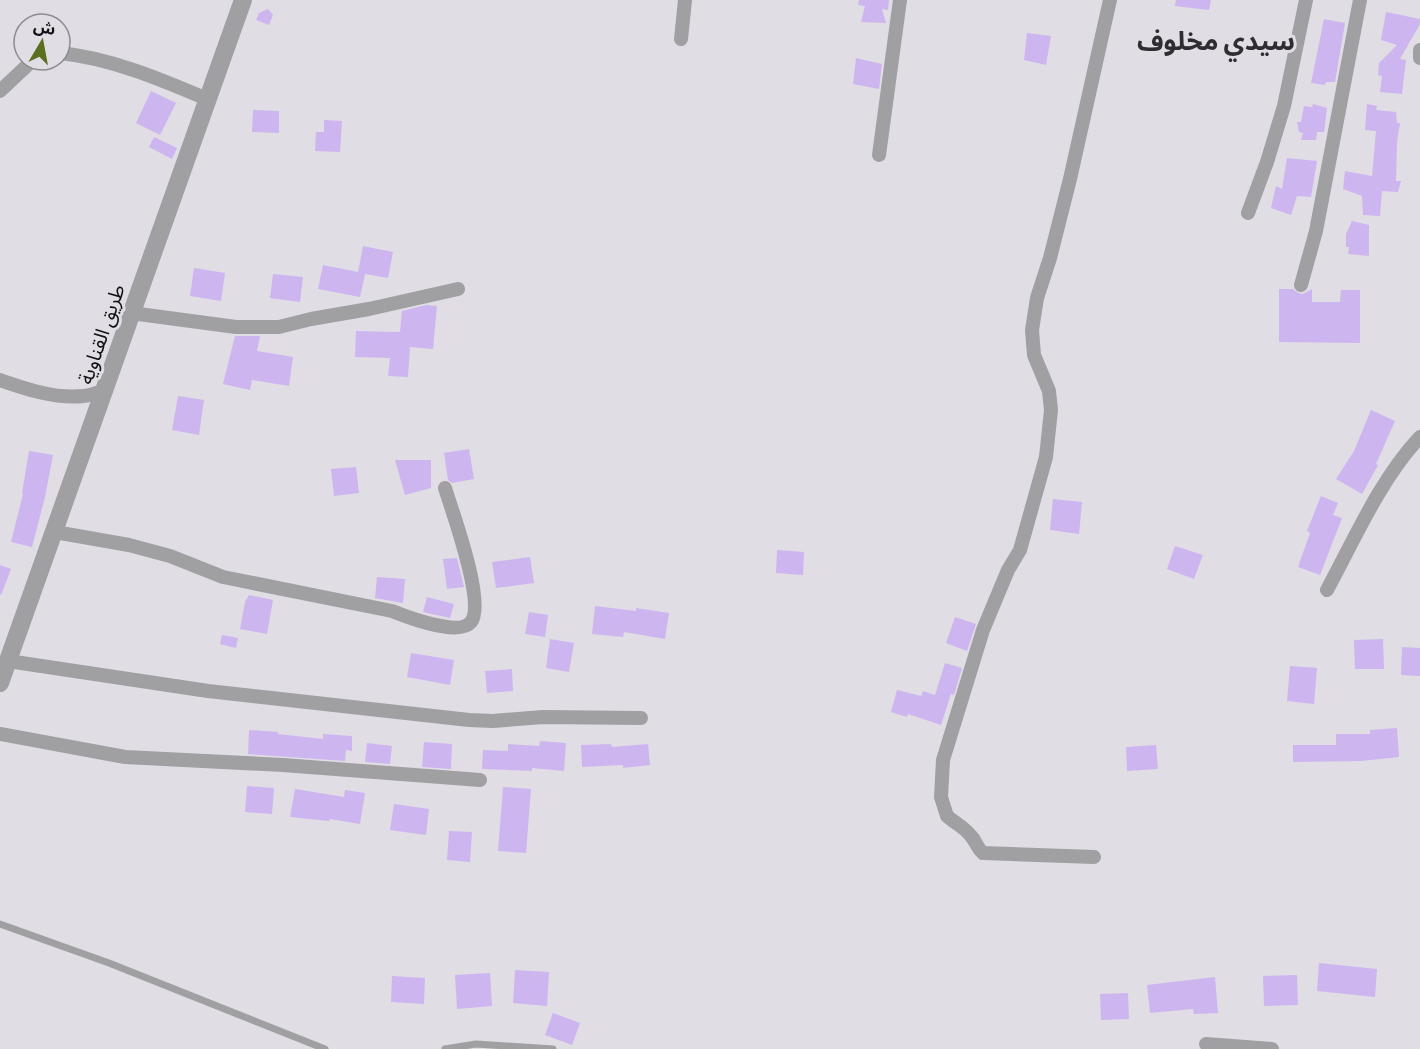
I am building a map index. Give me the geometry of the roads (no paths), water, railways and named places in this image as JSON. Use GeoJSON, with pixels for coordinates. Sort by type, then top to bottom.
{"type":"FeatureCollection","features":[{"type":"Feature","properties":{"kind":"street","name":"طريق القناوية"},"geometry":{"type":"LineString","coordinates":[[0,683],[243,0]]}},
{"type":"Feature","properties":{"kind":"street"},"geometry":{"type":"LineString","coordinates":[[681,39],[685,0]]}},
{"type":"Feature","properties":{"kind":"street"},"geometry":{"type":"LineString","coordinates":[[879,155],[900,0]]}},
{"type":"Feature","properties":{"kind":"street"},"geometry":{"type":"LineString","coordinates":[[1094,857],[983,853],[973,838],[947,816],[941,797],[943,760],[976,652],[1008,570],[1020,550],[1046,457],[1051,410],[1049,391],[1034,355],[1032,330],[1037,298],[1050,258],[1067,190],[1110,0]]}},
{"type":"Feature","properties":{"kind":"street"},"geometry":{"type":"LineString","coordinates":[[1248,213],[1284,106],[1306,0]]}},
{"type":"Feature","properties":{"kind":"street"},"geometry":{"type":"LineString","coordinates":[[1301,285],[1316,231],[1360,0]]}},
{"type":"Feature","properties":{"kind":"street"},"geometry":{"type":"LineString","coordinates":[[1420,50],[1420,58]]}},
{"type":"Feature","properties":{"kind":"street"},"geometry":{"type":"LineString","coordinates":[[72,56],[120,66],[207,99]]}},
{"type":"Feature","properties":{"kind":"street"},"geometry":{"type":"LineString","coordinates":[[0,91],[20,72]]}},
{"type":"Feature","properties":{"kind":"street"},"geometry":{"type":"LineString","coordinates":[[131,313],[236,327],[279,327],[458,290]]}},
{"type":"Feature","properties":{"kind":"street"},"geometry":{"type":"LineString","coordinates":[[0,380],[40,392],[67,396],[85,396],[106,390]]}},
{"type":"Feature","properties":{"kind":"street"},"geometry":{"type":"LineString","coordinates":[[1327,590],[1390,475],[1420,437]]}},
{"type":"Feature","properties":{"kind":"street"},"geometry":{"type":"LineString","coordinates":[[55,532],[129,545],[170,556],[223,577],[392,611],[411,619],[447,627],[462,627],[471,622],[473,589],[469,564],[445,488]]}},
{"type":"Feature","properties":{"kind":"street"},"geometry":{"type":"LineString","coordinates":[[8,661],[208,691],[469,720],[493,721],[543,717],[641,718]]}},
{"type":"Feature","properties":{"kind":"street"},"geometry":{"type":"LineString","coordinates":[[0,734],[125,757],[283,765],[480,780]]}},
{"type":"Feature","properties":{"kind":"street"},"geometry":{"type":"LineString","coordinates":[[1206,1044],[1272,1049]]}},
{"type":"Feature","properties":{"kind":"lane"},"geometry":{"type":"LineString","coordinates":[[0,924],[109,963],[325,1049]]}},
{"type":"Feature","properties":{"kind":"lane"},"geometry":{"type":"LineString","coordinates":[[445,1049],[476,1044],[553,1049]]}},
{"type":"Feature","properties":{"kind":"district","name":"سيدي مخلوف"},"geometry":{"type":"Point","coordinates":[1216,40]}}]}
